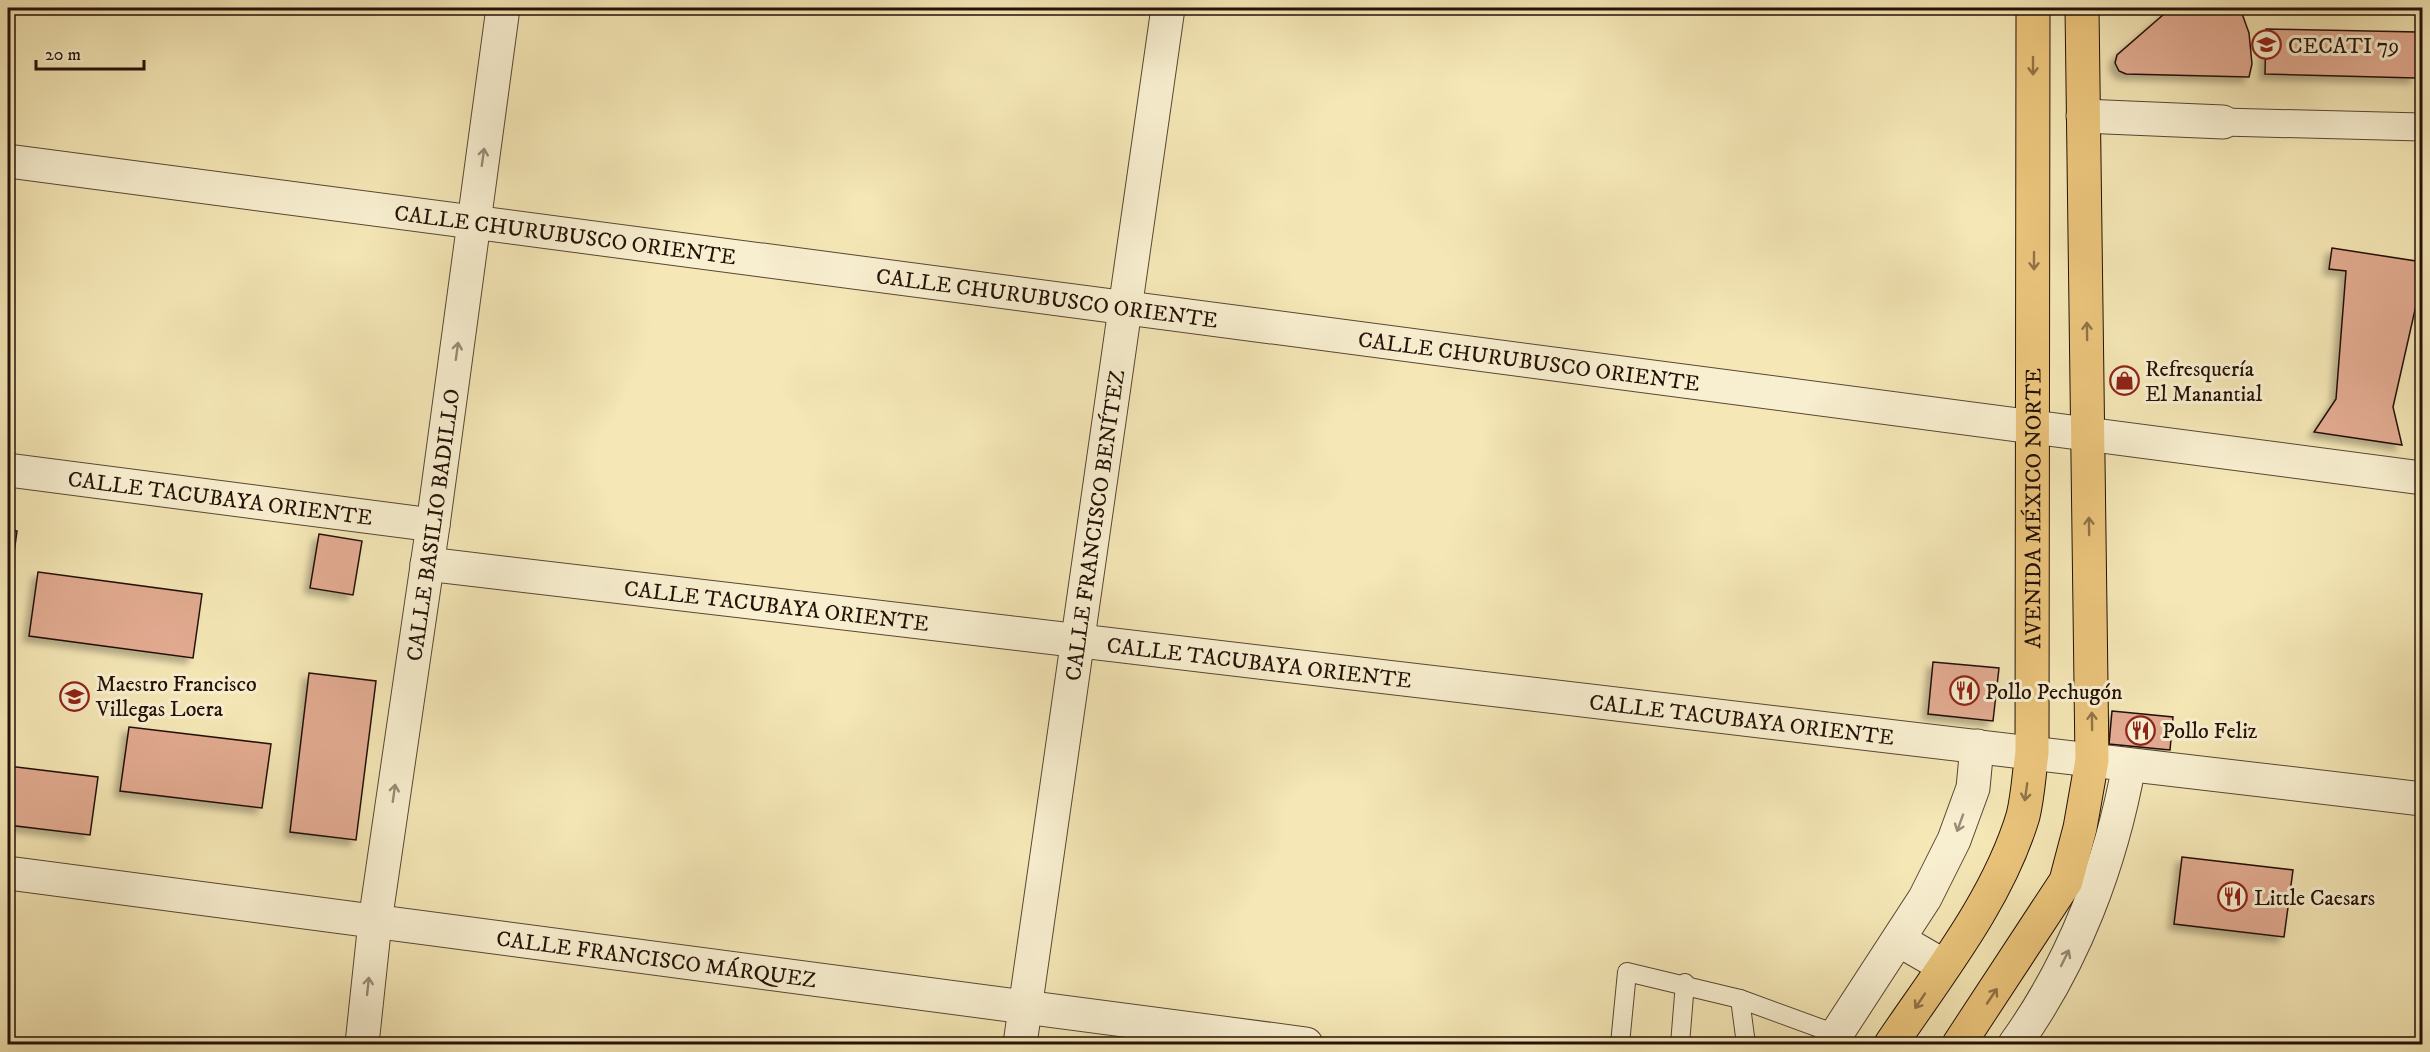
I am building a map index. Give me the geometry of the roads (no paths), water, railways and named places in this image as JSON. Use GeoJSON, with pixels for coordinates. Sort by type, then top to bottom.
{"type":"FeatureCollection","features":[{"type":"Feature","properties":{"kind":"main road","name":"AVENIDA MÉXICO NORTE"},"geometry":{"type":"LineString","coordinates":[[1891,1044],[1944,966],[2006,860],[2023,814],[2032,753],[2033,8]]}},
{"type":"Feature","properties":{"kind":"main road"},"geometry":{"type":"LineString","coordinates":[[1959,1044],[2066,881],[2080,828],[2092,760],[2082,8]]}},
{"type":"Feature","properties":{"kind":"street","name":"CALLE BASILIO BADILLO"},"geometry":{"type":"LineString","coordinates":[[362,1044],[375,922],[433,525],[503,8]]}},
{"type":"Feature","properties":{"kind":"street","name":"CALLE FRANCISCO BENÍTEZ"},"geometry":{"type":"LineString","coordinates":[[1020,1044],[1168,8]]}},
{"type":"Feature","properties":{"kind":"street"},"geometry":{"type":"LineString","coordinates":[[2083,116],[2422,128]]}},
{"type":"Feature","properties":{"kind":"street","name":"CALLE CHURUBUSCO ORIENTE"},"geometry":{"type":"LineString","coordinates":[[8,161],[2422,478]]}},
{"type":"Feature","properties":{"kind":"street","name":"CALLE TACUBAYA ORIENTE"},"geometry":{"type":"LineString","coordinates":[[8,470],[433,525]]}},
{"type":"Feature","properties":{"kind":"street","name":"CALLE TACUBAYA ORIENTE"},"geometry":{"type":"LineString","coordinates":[[427,564],[2422,799]]}},
{"type":"Feature","properties":{"kind":"street"},"geometry":{"type":"LineString","coordinates":[[1833,1039],[1925,898],[1954,840],[1973,788],[1977,746]]}},
{"type":"Feature","properties":{"kind":"street"},"geometry":{"type":"LineString","coordinates":[[2015,1044],[2031,1022],[2089,907],[2112,846],[2129,765]]}},
{"type":"Feature","properties":{"kind":"street","name":"CALLE FRANCISCO MÁRQUEZ"},"geometry":{"type":"LineString","coordinates":[[8,873],[1305,1044]]}},
{"type":"Feature","properties":{"kind":"street"},"geometry":{"type":"LineString","coordinates":[[1899,940],[1944,966]]}},
{"type":"Feature","properties":{"kind":"lane"},"geometry":{"type":"LineString","coordinates":[[1620,1044],[1627,972],[1685,983],[1740,999],[1833,1039]]}},
{"type":"Feature","properties":{"kind":"lane"},"geometry":{"type":"LineString","coordinates":[[1680,1044],[1685,983]]}},
{"type":"Feature","properties":{"kind":"lane"},"geometry":{"type":"LineString","coordinates":[[1740,999],[1746,1044]]}},
{"type":"Feature","properties":{"kind":"place","name":"CECATI 79"},"geometry":{"type":"Point","coordinates":[2267,45]}},
{"type":"Feature","properties":{"kind":"place","name":"Refresquería El Manantial"},"geometry":{"type":"Point","coordinates":[2124,381]}},
{"type":"Feature","properties":{"kind":"place","name":"Pollo Pechugón"},"geometry":{"type":"Point","coordinates":[1964,691]}},
{"type":"Feature","properties":{"kind":"place","name":"Maestro Francisco Villegas Loera"},"geometry":{"type":"Point","coordinates":[75,696]}},
{"type":"Feature","properties":{"kind":"place","name":"Pollo Feliz"},"geometry":{"type":"Point","coordinates":[2141,730]}},
{"type":"Feature","properties":{"kind":"place","name":"Little Caesars"},"geometry":{"type":"Point","coordinates":[2233,897]}}]}
